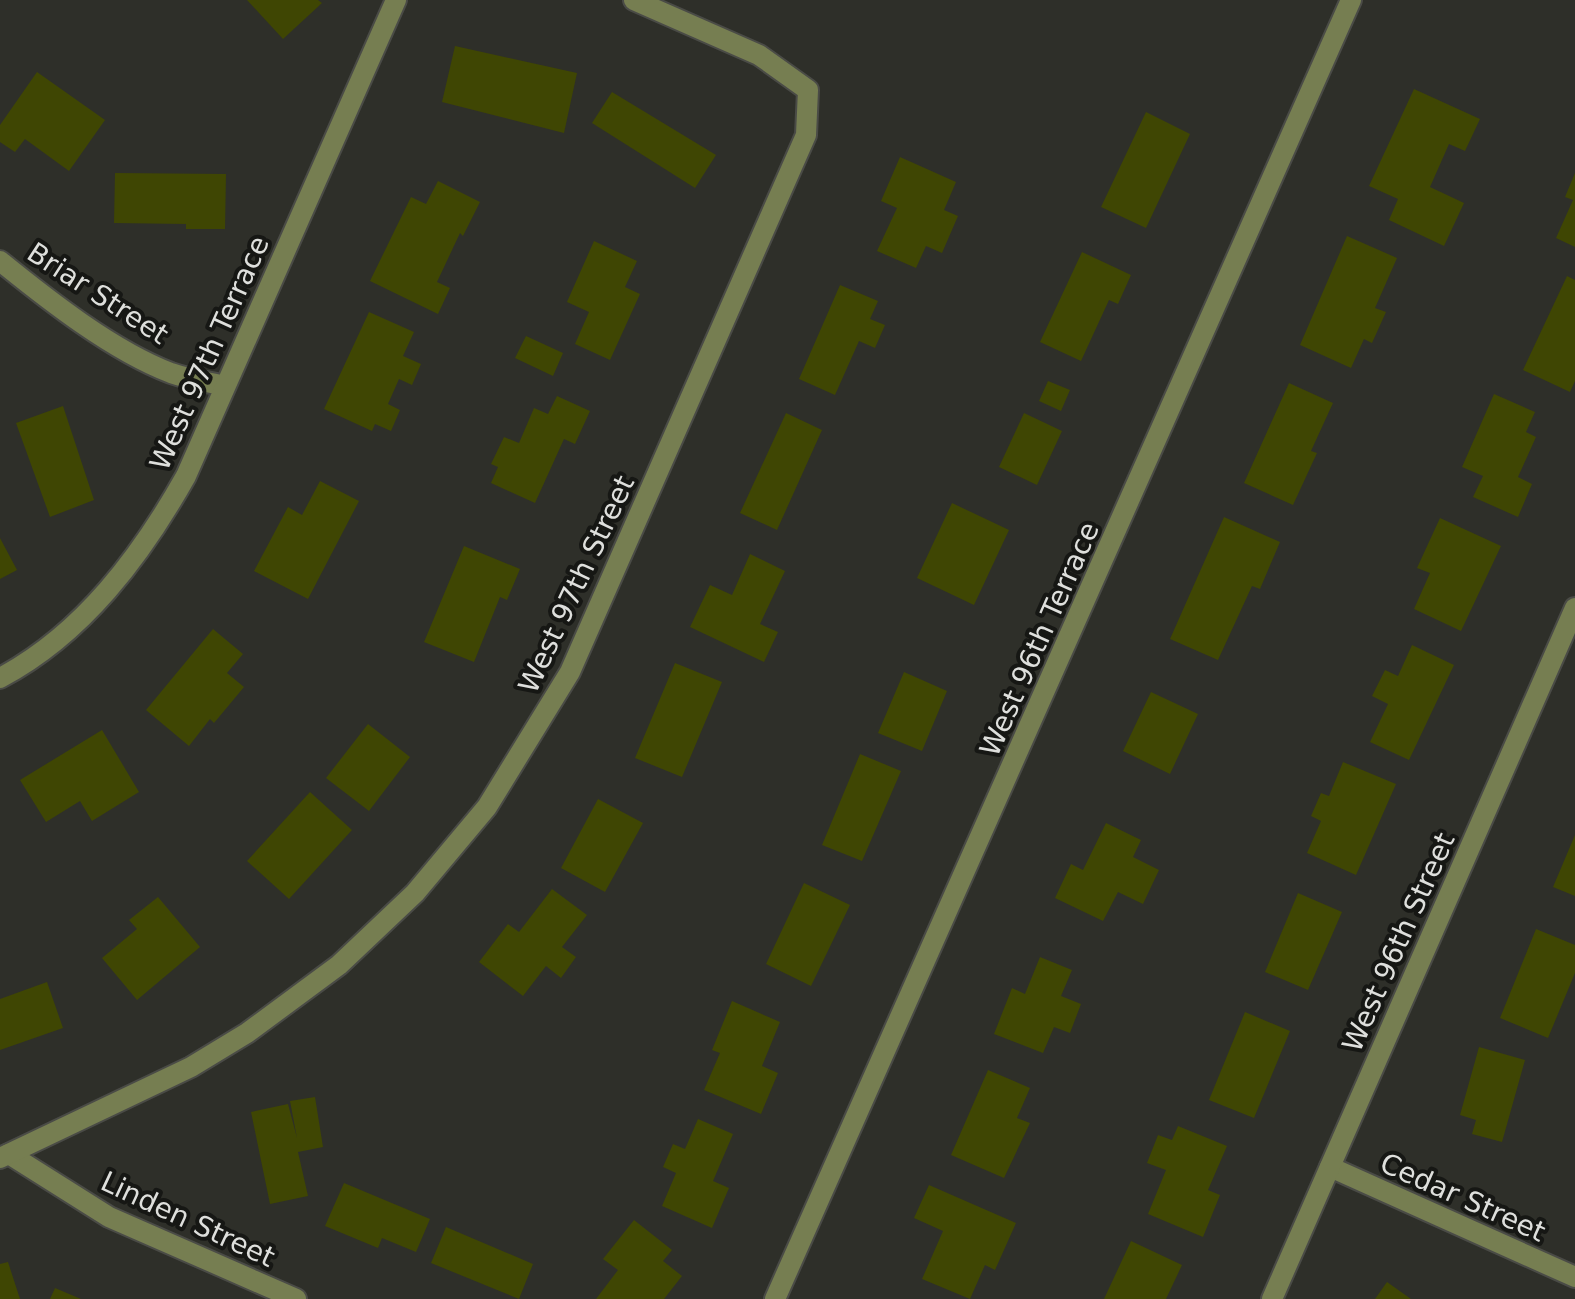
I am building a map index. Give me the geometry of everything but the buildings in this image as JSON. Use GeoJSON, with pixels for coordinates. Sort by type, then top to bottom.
{"type":"FeatureCollection","features":[{"type":"Feature","properties":{"kind":"street","name":"West 97th Terrace"},"geometry":{"type":"LineString","coordinates":[[0,678],[70,629],[114,584],[156,528],[186,476],[396,0]]}},
{"type":"Feature","properties":{"kind":"street","name":"West 97th Street"},"geometry":{"type":"LineString","coordinates":[[4,1156],[191,1067],[247,1033],[339,965],[415,893],[487,807],[570,672],[806,136],[808,90],[759,54],[634,0]]}},
{"type":"Feature","properties":{"kind":"street","name":"West 96th Terrace"},"geometry":{"type":"LineString","coordinates":[[775,1299],[1351,0]]}},
{"type":"Feature","properties":{"kind":"street","name":"Briar Street"},"geometry":{"type":"LineString","coordinates":[[0,261],[57,306],[141,358],[172,373],[225,386]]}},
{"type":"Feature","properties":{"kind":"street","name":"West 96th Street"},"geometry":{"type":"LineString","coordinates":[[1272,1299],[1575,608]]}},
{"type":"Feature","properties":{"kind":"street","name":"Linden Street"},"geometry":{"type":"LineString","coordinates":[[4,1156],[109,1217],[296,1299]]}},
{"type":"Feature","properties":{"kind":"street","name":"Cedar Street"},"geometry":{"type":"LineString","coordinates":[[1330,1166],[1575,1277]]}}]}
